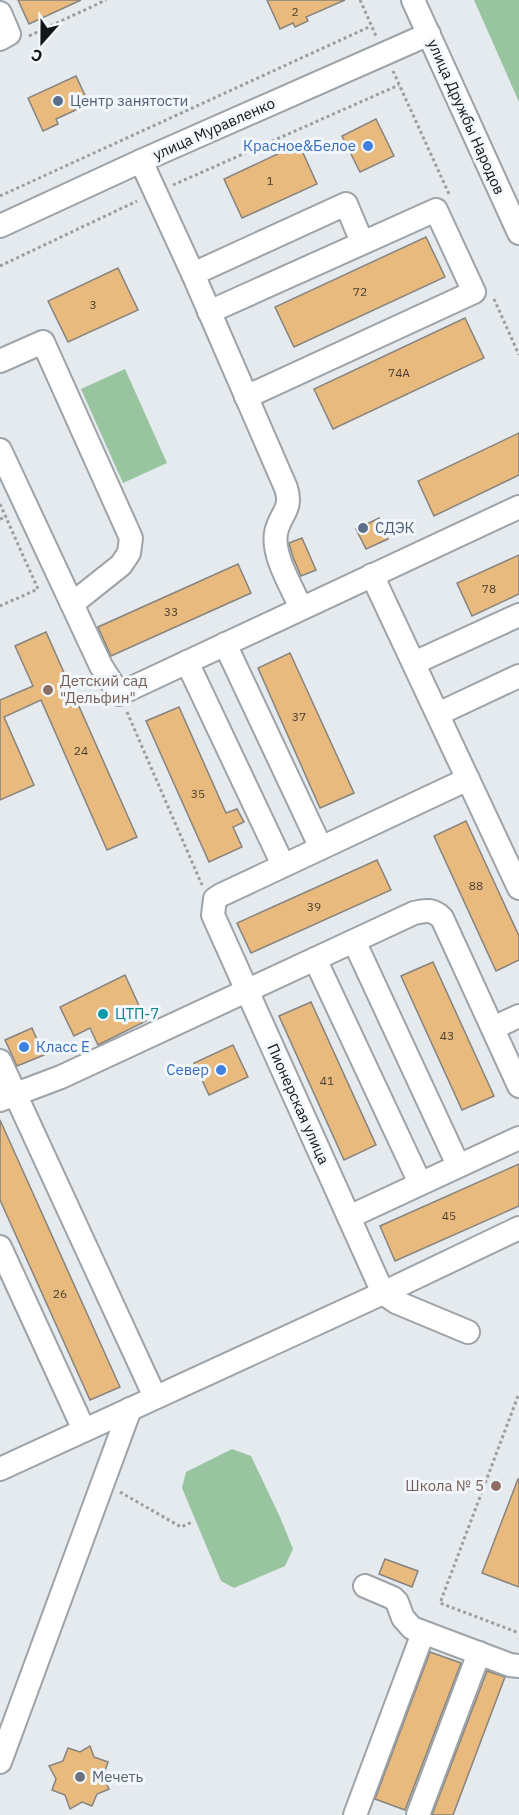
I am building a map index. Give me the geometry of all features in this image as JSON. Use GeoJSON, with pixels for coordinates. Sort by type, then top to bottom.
{"type":"FeatureCollection","features":[{"type":"Feature","properties":{"kind":"street","name":"улица Дружбы Народов"},"geometry":{"type":"LineString","coordinates":[[413,0],[519,233]]}},
{"type":"Feature","properties":{"kind":"street"},"geometry":{"type":"LineString","coordinates":[[0,13],[11,39]]}},
{"type":"Feature","properties":{"kind":"street","name":"улица Муравленко"},"geometry":{"type":"LineString","coordinates":[[0,226],[429,34]]}},
{"type":"Feature","properties":{"kind":"street"},"geometry":{"type":"LineString","coordinates":[[141,161],[193,274],[288,495],[289,502],[276,533],[276,547],[301,608]]}},
{"type":"Feature","properties":{"kind":"street"},"geometry":{"type":"LineString","coordinates":[[193,274],[345,204],[362,242]]}},
{"type":"Feature","properties":{"kind":"street"},"geometry":{"type":"LineString","coordinates":[[209,312],[436,210],[474,292],[246,397]]}},
{"type":"Feature","properties":{"kind":"street"},"geometry":{"type":"LineString","coordinates":[[0,361],[44,342],[131,538],[129,553],[121,565],[72,604]]}},
{"type":"Feature","properties":{"kind":"street"},"geometry":{"type":"LineString","coordinates":[[0,450],[101,666],[119,694],[519,507]]}},
{"type":"Feature","properties":{"kind":"street"},"geometry":{"type":"LineString","coordinates":[[372,575],[516,876]]}},
{"type":"Feature","properties":{"kind":"street"},"geometry":{"type":"LineString","coordinates":[[414,663],[519,615]]}},
{"type":"Feature","properties":{"kind":"street"},"geometry":{"type":"LineString","coordinates":[[225,644],[321,848]]}},
{"type":"Feature","properties":{"kind":"street"},"geometry":{"type":"LineString","coordinates":[[187,662],[283,865]]}},
{"type":"Feature","properties":{"kind":"street"},"geometry":{"type":"LineString","coordinates":[[438,714],[519,676]]}},
{"type":"Feature","properties":{"kind":"street"},"geometry":{"type":"LineString","coordinates":[[213,915],[215,899],[468,779]]}},
{"type":"Feature","properties":{"kind":"street"},"geometry":{"type":"LineString","coordinates":[[8,1097],[61,1077],[424,910],[435,911],[442,918],[519,1086]]}},
{"type":"Feature","properties":{"kind":"street","name":"Пионерская улица"},"geometry":{"type":"LineString","coordinates":[[213,915],[383,1293]]}},
{"type":"Feature","properties":{"kind":"street"},"geometry":{"type":"LineString","coordinates":[[354,941],[458,1165]]}},
{"type":"Feature","properties":{"kind":"street"},"geometry":{"type":"LineString","coordinates":[[315,959],[420,1183]]}},
{"type":"Feature","properties":{"kind":"street"},"geometry":{"type":"LineString","coordinates":[[493,1028],[519,1016]]}},
{"type":"Feature","properties":{"kind":"street"},"geometry":{"type":"LineString","coordinates":[[0,1061],[8,1097],[155,1397]]}},
{"type":"Feature","properties":{"kind":"street"},"geometry":{"type":"LineString","coordinates":[[349,1216],[519,1138]]}},
{"type":"Feature","properties":{"kind":"street"},"geometry":{"type":"LineString","coordinates":[[0,1469],[519,1228]]}},
{"type":"Feature","properties":{"kind":"street"},"geometry":{"type":"LineString","coordinates":[[0,1247],[84,1430]]}},
{"type":"Feature","properties":{"kind":"street"},"geometry":{"type":"LineString","coordinates":[[383,1293],[396,1302],[468,1332]]}},
{"type":"Feature","properties":{"kind":"street"},"geometry":{"type":"LineString","coordinates":[[0,1762],[130,1409]]}},
{"type":"Feature","properties":{"kind":"street"},"geometry":{"type":"LineString","coordinates":[[365,1586],[393,1598],[403,1618],[412,1628],[519,1666]]}},
{"type":"Feature","properties":{"kind":"street"},"geometry":{"type":"LineString","coordinates":[[355,1815],[423,1633]]}},
{"type":"Feature","properties":{"kind":"street"},"geometry":{"type":"LineString","coordinates":[[418,1815],[479,1653]]}},
{"type":"Feature","properties":{"kind":"path"},"geometry":{"type":"LineString","coordinates":[[11,39],[106,0]]}},
{"type":"Feature","properties":{"kind":"path"},"geometry":{"type":"LineString","coordinates":[[360,0],[448,194]]}},
{"type":"Feature","properties":{"kind":"path"},"geometry":{"type":"LineString","coordinates":[[0,196],[371,26]]}},
{"type":"Feature","properties":{"kind":"path"},"geometry":{"type":"LineString","coordinates":[[0,266],[156,193],[399,85]]}},
{"type":"Feature","properties":{"kind":"path"},"geometry":{"type":"LineString","coordinates":[[492,294],[519,355]]}},
{"type":"Feature","properties":{"kind":"path"},"geometry":{"type":"LineString","coordinates":[[0,504],[38,589],[0,606]]}},
{"type":"Feature","properties":{"kind":"path"},"geometry":{"type":"LineString","coordinates":[[0,519],[6,517]]}},
{"type":"Feature","properties":{"kind":"path"},"geometry":{"type":"LineString","coordinates":[[119,694],[197,872],[213,915]]}},
{"type":"Feature","properties":{"kind":"path"},"geometry":{"type":"LineString","coordinates":[[518,1396],[440,1603],[519,1633]]}},
{"type":"Feature","properties":{"kind":"path"},"geometry":{"type":"LineString","coordinates":[[103,1482],[181,1527],[192,1522]]}},
{"type":"Feature","properties":{"kind":"green space"},"geometry":{"type":"Polygon","coordinates":[[[474,0],[519,0],[519,102],[474,0]]]}},
{"type":"Feature","properties":{"kind":"green space"},"geometry":{"type":"Polygon","coordinates":[[[125,369],[167,463],[123,483],[81,389],[125,369]]]}},
{"type":"Feature","properties":{"kind":"green space"},"geometry":{"type":"Polygon","coordinates":[[[232,1449],[251,1456],[293,1549],[285,1566],[234,1588],[221,1581],[182,1488],[186,1472],[232,1449]]]}},
{"type":"Feature","properties":{"kind":"building"},"geometry":{"type":"Polygon","coordinates":[[[18,0],[81,0],[29,24],[18,0]]]}},
{"type":"Feature","properties":{"kind":"building"},"geometry":{"type":"Polygon","coordinates":[[[267,0],[345,0],[306,17],[308,21],[295,27],[293,23],[280,29],[267,0]]]}},
{"type":"Feature","properties":{"kind":"building","name":"Центр занятости"},"geometry":{"type":"Polygon","coordinates":[[[76,76],[89,104],[56,119],[58,124],[43,131],[28,98],[76,76]]]}},
{"type":"Feature","properties":{"kind":"building","name":"Красное&Белое"},"geometry":{"type":"Polygon","coordinates":[[[376,119],[394,156],[360,172],[342,136],[376,119]]]}},
{"type":"Feature","properties":{"kind":"building"},"geometry":{"type":"Polygon","coordinates":[[[299,144],[317,184],[242,218],[224,179],[299,144]]]}},
{"type":"Feature","properties":{"kind":"building"},"geometry":{"type":"Polygon","coordinates":[[[426,237],[445,277],[294,347],[275,307],[426,237]]]}},
{"type":"Feature","properties":{"kind":"building"},"geometry":{"type":"Polygon","coordinates":[[[118,268],[138,310],[68,342],[48,301],[118,268]]]}},
{"type":"Feature","properties":{"kind":"building"},"geometry":{"type":"Polygon","coordinates":[[[465,318],[484,358],[333,429],[314,389],[465,318]]]}},
{"type":"Feature","properties":{"kind":"building"},"geometry":{"type":"Polygon","coordinates":[[[519,433],[519,475],[434,516],[418,481],[519,433]]]}},
{"type":"Feature","properties":{"kind":"building"},"geometry":{"type":"Polygon","coordinates":[[[379,518],[388,539],[366,549],[356,529],[379,518]]]}},
{"type":"Feature","properties":{"kind":"building"},"geometry":{"type":"Polygon","coordinates":[[[302,538],[316,570],[301,576],[289,543],[302,538]]]}},
{"type":"Feature","properties":{"kind":"building"},"geometry":{"type":"Polygon","coordinates":[[[519,555],[519,594],[472,616],[457,583],[519,555]]]}},
{"type":"Feature","properties":{"kind":"building"},"geometry":{"type":"Polygon","coordinates":[[[238,564],[251,593],[111,656],[98,627],[238,564]]]}},
{"type":"Feature","properties":{"kind":"building"},"geometry":{"type":"Polygon","coordinates":[[[46,632],[137,837],[107,850],[41,700],[4,717],[34,785],[0,800],[0,700],[33,686],[15,646],[46,632]]]}},
{"type":"Feature","properties":{"kind":"building"},"geometry":{"type":"Polygon","coordinates":[[[290,653],[354,793],[320,808],[258,668],[290,653]]]}},
{"type":"Feature","properties":{"kind":"building"},"geometry":{"type":"Polygon","coordinates":[[[179,707],[226,813],[237,809],[244,822],[233,827],[242,847],[209,862],[146,721],[179,707]]]}},
{"type":"Feature","properties":{"kind":"building"},"geometry":{"type":"Polygon","coordinates":[[[466,821],[519,936],[519,960],[496,971],[434,836],[466,821]]]}},
{"type":"Feature","properties":{"kind":"building"},"geometry":{"type":"Polygon","coordinates":[[[377,860],[391,890],[251,953],[237,923],[377,860]]]}},
{"type":"Feature","properties":{"kind":"building"},"geometry":{"type":"Polygon","coordinates":[[[433,962],[494,1096],[462,1110],[401,976],[433,962]]]}},
{"type":"Feature","properties":{"kind":"building","name":"ЦТП-7"},"geometry":{"type":"Polygon","coordinates":[[[125,975],[146,1021],[98,1045],[90,1028],[74,1036],[60,1007],[125,975]]]}},
{"type":"Feature","properties":{"kind":"building"},"geometry":{"type":"Polygon","coordinates":[[[311,1002],[376,1145],[344,1160],[279,1016],[311,1002]]]}},
{"type":"Feature","properties":{"kind":"building","name":"Класс Е"},"geometry":{"type":"Polygon","coordinates":[[[32,1028],[44,1055],[17,1066],[5,1040],[32,1028]]]}},
{"type":"Feature","properties":{"kind":"building","name":"Север"},"geometry":{"type":"Polygon","coordinates":[[[233,1045],[248,1077],[209,1095],[194,1063],[233,1045]]]}},
{"type":"Feature","properties":{"kind":"building"},"geometry":{"type":"Polygon","coordinates":[[[0,1120],[120,1387],[90,1400],[0,1200],[0,1120]]]}},
{"type":"Feature","properties":{"kind":"building"},"geometry":{"type":"Polygon","coordinates":[[[519,1164],[519,1206],[395,1261],[380,1226],[519,1164]]]}},
{"type":"Feature","properties":{"kind":"building"},"geometry":{"type":"Polygon","coordinates":[[[519,1479],[519,1587],[482,1573],[519,1479]]]}},
{"type":"Feature","properties":{"kind":"building"},"geometry":{"type":"Polygon","coordinates":[[[385,1559],[418,1571],[412,1587],[379,1574],[385,1559]]]}},
{"type":"Feature","properties":{"kind":"building"},"geometry":{"type":"Polygon","coordinates":[[[430,1652],[461,1663],[405,1810],[375,1799],[430,1652]]]}},
{"type":"Feature","properties":{"kind":"building"},"geometry":{"type":"Polygon","coordinates":[[[487,1671],[505,1677],[453,1815],[432,1815],[487,1671]]]}},
{"type":"Feature","properties":{"kind":"building","name":"Мечеть"},"geometry":{"type":"Polygon","coordinates":[[[90,1746],[94,1757],[108,1762],[103,1776],[109,1789],[97,1794],[92,1806],[82,1802],[70,1809],[65,1795],[52,1790],[56,1779],[49,1766],[63,1761],[68,1748],[80,1752],[90,1746]]]}},
{"type":"Feature","properties":{"kind":"place","name":"Центр занятости"},"geometry":{"type":"Point","coordinates":[58,101]}},
{"type":"Feature","properties":{"kind":"place","name":"Красное&Белое"},"geometry":{"type":"Point","coordinates":[368,146]}},
{"type":"Feature","properties":{"kind":"place","name":"СДЭК"},"geometry":{"type":"Point","coordinates":[363,528]}},
{"type":"Feature","properties":{"kind":"place","name":"Детский сад \"Дельфин\""},"geometry":{"type":"Point","coordinates":[48,690]}},
{"type":"Feature","properties":{"kind":"place","name":"ЦТП-7"},"geometry":{"type":"Point","coordinates":[103,1014]}},
{"type":"Feature","properties":{"kind":"place","name":"Класс Е"},"geometry":{"type":"Point","coordinates":[24,1047]}},
{"type":"Feature","properties":{"kind":"place","name":"Север"},"geometry":{"type":"Point","coordinates":[221,1070]}},
{"type":"Feature","properties":{"kind":"place","name":"Школа № 5"},"geometry":{"type":"Point","coordinates":[496,1486]}},
{"type":"Feature","properties":{"kind":"place","name":"Мечеть"},"geometry":{"type":"Point","coordinates":[80,1777]}}]}
